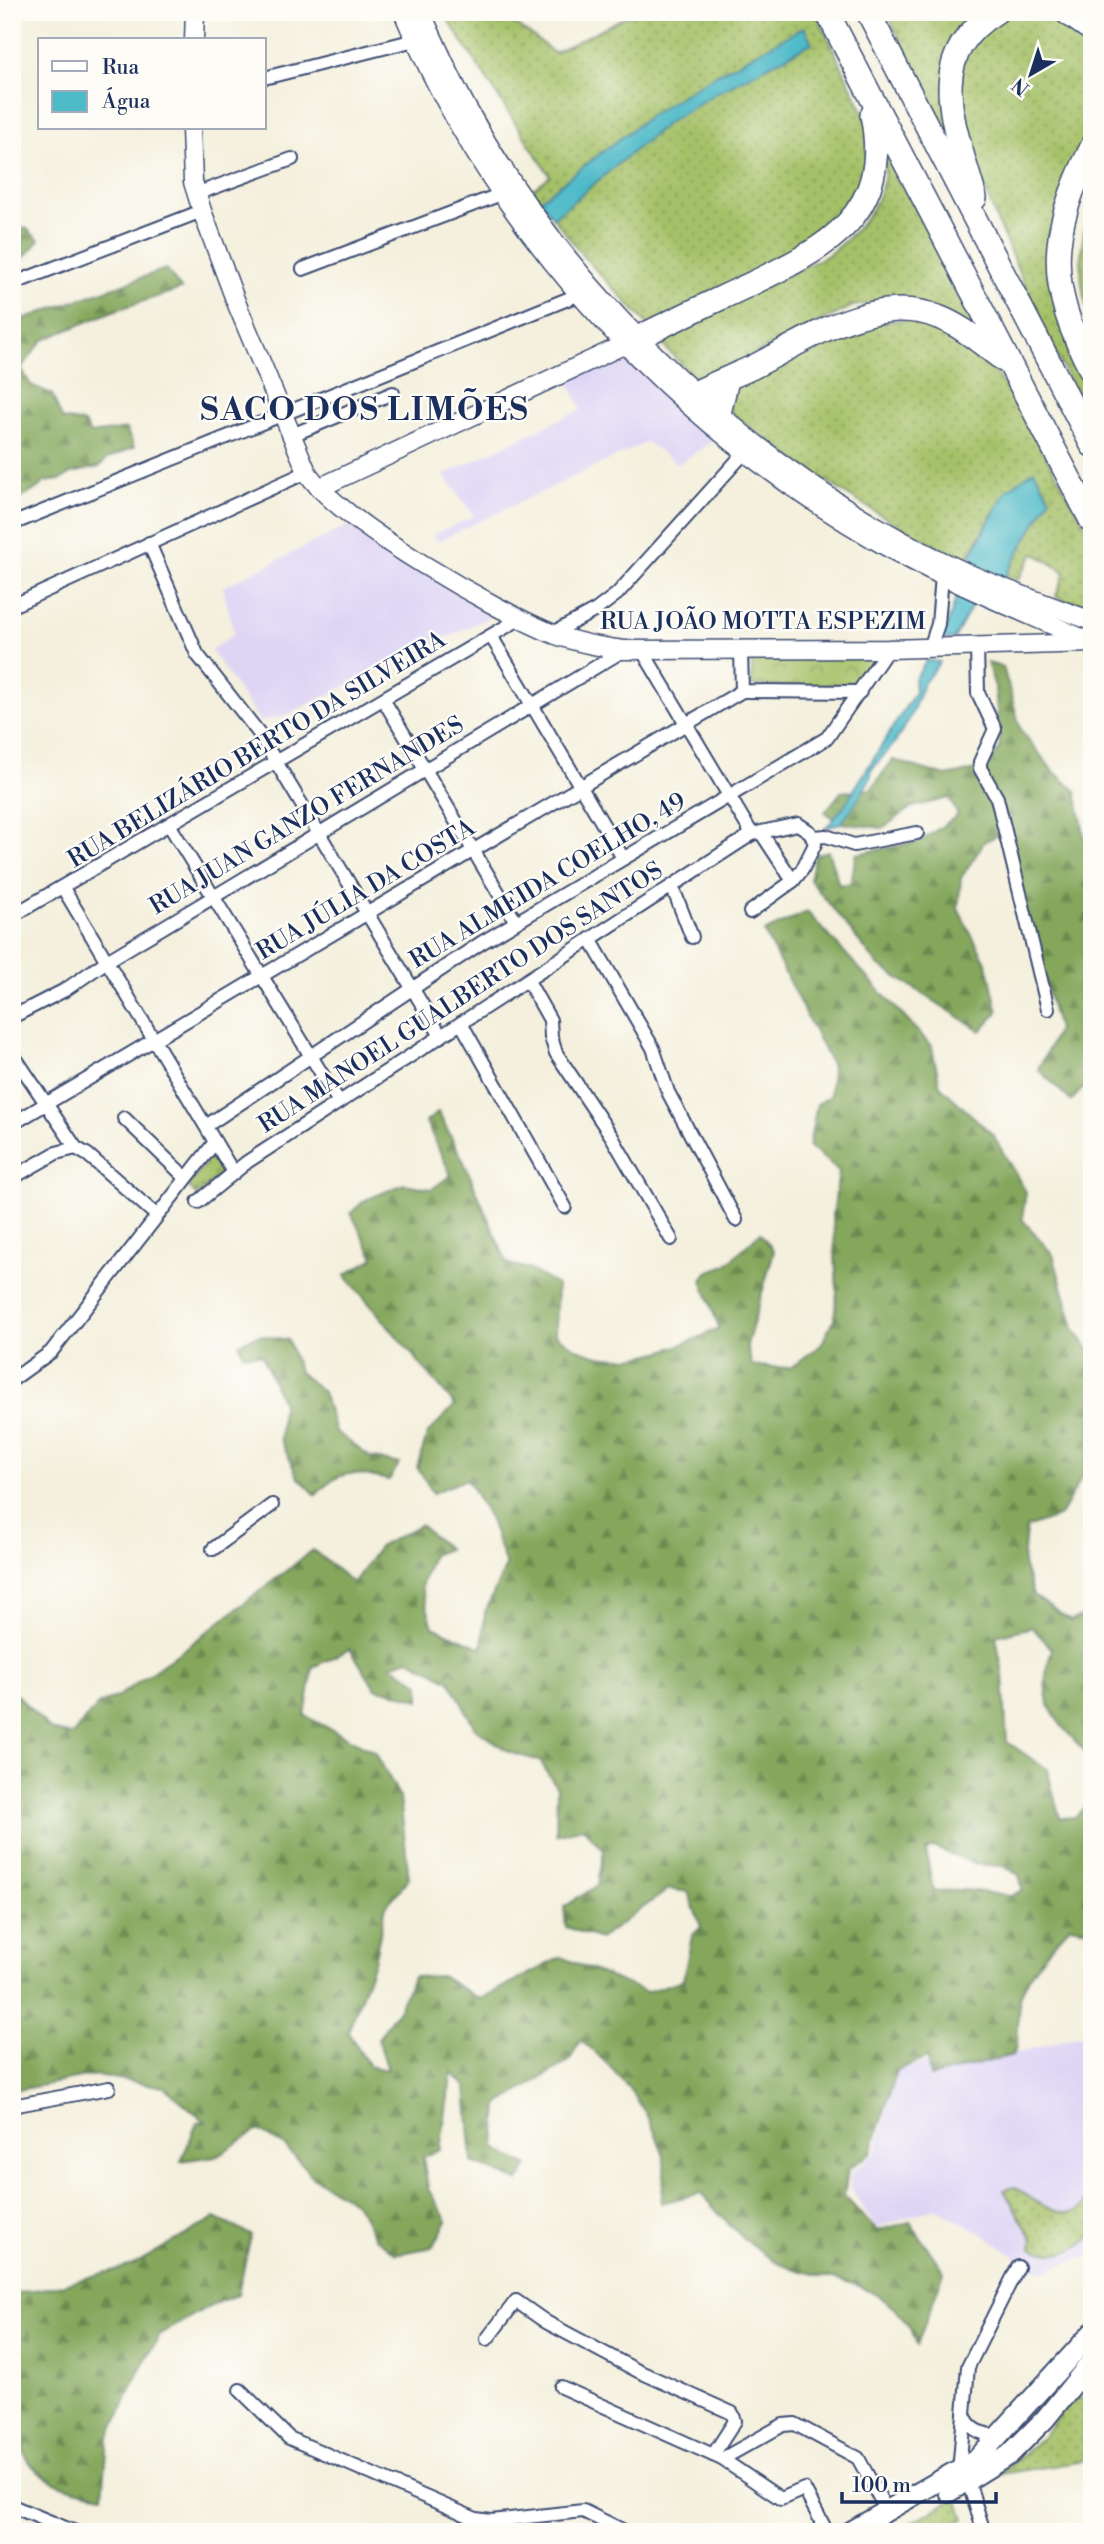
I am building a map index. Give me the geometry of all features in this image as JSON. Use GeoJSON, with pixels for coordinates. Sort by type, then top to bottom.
{"type":"FeatureCollection","features":[{"type":"Feature","properties":{"kind":"highway"},"geometry":{"type":"LineString","coordinates":[[827,12],[1092,522]]}},
{"type":"Feature","properties":{"kind":"highway"},"geometry":{"type":"LineString","coordinates":[[868,12],[1092,445]]}},
{"type":"Feature","properties":{"kind":"highway"},"geometry":{"type":"LineString","coordinates":[[987,242],[950,112],[949,90],[952,66],[960,46],[974,27],[996,12]]}},
{"type":"Feature","properties":{"kind":"highway"},"geometry":{"type":"LineString","coordinates":[[1066,12],[1092,30]]}},
{"type":"Feature","properties":{"kind":"highway"},"geometry":{"type":"LineString","coordinates":[[632,341],[804,259],[852,221],[865,202],[876,159],[877,138],[867,91]]}},
{"type":"Feature","properties":{"kind":"highway"},"geometry":{"type":"LineString","coordinates":[[1092,147],[1066,203],[1057,256],[1065,313],[1073,337],[1092,372]]}},
{"type":"Feature","properties":{"kind":"highway"},"geometry":{"type":"LineString","coordinates":[[687,395],[727,380],[863,315],[912,311],[936,316],[956,325],[1010,365]]}},
{"type":"Feature","properties":{"kind":"highway"},"geometry":{"type":"LineString","coordinates":[[719,413],[727,380]]}},
{"type":"Feature","properties":{"kind":"main road"},"geometry":{"type":"LineString","coordinates":[[194,38],[195,12]]}},
{"type":"Feature","properties":{"kind":"main road"},"geometry":{"type":"LineString","coordinates":[[403,12],[415,40],[559,245],[632,341]]}},
{"type":"Feature","properties":{"kind":"main road"},"geometry":{"type":"LineString","coordinates":[[421,12],[450,90],[504,193],[580,294],[745,452],[963,570],[1092,621]]}},
{"type":"Feature","properties":{"kind":"main road","name":"RUA JOÃO MOTTA ESPEZIM"},"geometry":{"type":"LineString","coordinates":[[191,130],[192,168],[199,203],[307,472],[319,488],[393,544],[521,618],[587,645],[624,650],[888,649],[1092,643]]}},
{"type":"Feature","properties":{"kind":"main road"},"geometry":{"type":"LineString","coordinates":[[319,488],[632,341]]}},
{"type":"Feature","properties":{"kind":"main road"},"geometry":{"type":"LineString","coordinates":[[687,395],[719,413],[795,479],[865,534],[942,576],[1092,643]]}},
{"type":"Feature","properties":{"kind":"main road"},"geometry":{"type":"LineString","coordinates":[[850,2532],[887,2511],[1009,2455],[1068,2392],[1088,2356]]}},
{"type":"Feature","properties":{"kind":"main road"},"geometry":{"type":"LineString","coordinates":[[878,2532],[963,2477],[998,2436],[1088,2356]]}},
{"type":"Feature","properties":{"kind":"main road"},"geometry":{"type":"LineString","coordinates":[[1068,2392],[1092,2390]]}},
{"type":"Feature","properties":{"kind":"main road"},"geometry":{"type":"LineString","coordinates":[[985,2451],[1009,2455]]}},
{"type":"Feature","properties":{"kind":"street"},"geometry":{"type":"LineString","coordinates":[[266,77],[415,40]]}},
{"type":"Feature","properties":{"kind":"street"},"geometry":{"type":"LineString","coordinates":[[12,284],[199,203],[292,159]]}},
{"type":"Feature","properties":{"kind":"street"},"geometry":{"type":"LineString","coordinates":[[303,269],[504,193]]}},
{"type":"Feature","properties":{"kind":"street"},"geometry":{"type":"LineString","coordinates":[[12,524],[580,294]]}},
{"type":"Feature","properties":{"kind":"street"},"geometry":{"type":"LineString","coordinates":[[292,435],[393,393]]}},
{"type":"Feature","properties":{"kind":"street"},"geometry":{"type":"LineString","coordinates":[[553,633],[617,594],[745,452]]}},
{"type":"Feature","properties":{"kind":"street"},"geometry":{"type":"LineString","coordinates":[[12,606],[307,472]]}},
{"type":"Feature","properties":{"kind":"street"},"geometry":{"type":"LineString","coordinates":[[149,543],[197,654],[244,713],[276,762],[440,1036]]}},
{"type":"Feature","properties":{"kind":"street"},"geometry":{"type":"LineString","coordinates":[[930,648],[937,624],[942,576]]}},
{"type":"Feature","properties":{"kind":"street","name":"RUA BELIZÁRIO BERTO DA SILVEIRA"},"geometry":{"type":"LineString","coordinates":[[12,916],[170,826],[521,618]]}},
{"type":"Feature","properties":{"kind":"street"},"geometry":{"type":"LineString","coordinates":[[491,636],[623,858]]}},
{"type":"Feature","properties":{"kind":"street"},"geometry":{"type":"LineString","coordinates":[[977,646],[978,693],[995,729],[980,762],[980,768],[997,798],[1048,1009]]}},
{"type":"Feature","properties":{"kind":"street","name":"RUA ALMEIDA COELHO, 49"},"geometry":{"type":"LineString","coordinates":[[206,1126],[516,922],[832,734],[888,649]]}},
{"type":"Feature","properties":{"kind":"street","name":"RUA JUAN GANZO FERNANDES"},"geometry":{"type":"LineString","coordinates":[[12,1017],[65,990],[107,961],[624,650]]}},
{"type":"Feature","properties":{"kind":"street"},"geometry":{"type":"LineString","coordinates":[[642,650],[729,796],[793,881]]}},
{"type":"Feature","properties":{"kind":"street"},"geometry":{"type":"LineString","coordinates":[[741,650],[741,691],[860,692]]}},
{"type":"Feature","properties":{"kind":"street","name":"RUA JÚLIA DA COSTA"},"geometry":{"type":"LineString","coordinates":[[12,1124],[741,691]]}},
{"type":"Feature","properties":{"kind":"street"},"geometry":{"type":"LineString","coordinates":[[383,699],[516,922]]}},
{"type":"Feature","properties":{"kind":"street","name":"RUA MANOEL GUALBERTO DOS SANTOS"},"geometry":{"type":"LineString","coordinates":[[198,1202],[233,1172],[339,1102],[672,886],[757,834],[798,824],[814,837]]}},
{"type":"Feature","properties":{"kind":"street"},"geometry":{"type":"LineString","coordinates":[[170,826],[339,1102]]}},
{"type":"Feature","properties":{"kind":"street"},"geometry":{"type":"LineString","coordinates":[[750,912],[793,881],[811,854],[814,837],[826,836],[854,845],[917,833]]}},
{"type":"Feature","properties":{"kind":"street"},"geometry":{"type":"LineString","coordinates":[[672,886],[692,937]]}},
{"type":"Feature","properties":{"kind":"street"},"geometry":{"type":"LineString","coordinates":[[63,888],[233,1172]]}},
{"type":"Feature","properties":{"kind":"street"},"geometry":{"type":"LineString","coordinates":[[590,939],[653,1048],[668,1092],[736,1220]]}},
{"type":"Feature","properties":{"kind":"street"},"geometry":{"type":"LineString","coordinates":[[528,981],[550,1020],[556,1054],[612,1137],[671,1239]]}},
{"type":"Feature","properties":{"kind":"street"},"geometry":{"type":"LineString","coordinates":[[461,1023],[565,1207]]}},
{"type":"Feature","properties":{"kind":"street"},"geometry":{"type":"LineString","coordinates":[[12,1053],[76,1148],[88,1155],[156,1215]]}},
{"type":"Feature","properties":{"kind":"street"},"geometry":{"type":"LineString","coordinates":[[124,1118],[183,1181]]}},
{"type":"Feature","properties":{"kind":"street"},"geometry":{"type":"LineString","coordinates":[[12,1380],[51,1352],[215,1142]]}},
{"type":"Feature","properties":{"kind":"street"},"geometry":{"type":"LineString","coordinates":[[12,1178],[57,1153],[76,1148]]}},
{"type":"Feature","properties":{"kind":"street"},"geometry":{"type":"LineString","coordinates":[[213,1549],[272,1505]]}},
{"type":"Feature","properties":{"kind":"street"},"geometry":{"type":"LineString","coordinates":[[12,2106],[109,2088]]}},
{"type":"Feature","properties":{"kind":"street"},"geometry":{"type":"LineString","coordinates":[[984,2532],[963,2477],[961,2435],[968,2367],[1018,2267]]}},
{"type":"Feature","properties":{"kind":"street"},"geometry":{"type":"LineString","coordinates":[[487,2339],[516,2301],[546,2322],[638,2371],[732,2413],[735,2421],[718,2457]]}},
{"type":"Feature","properties":{"kind":"street"},"geometry":{"type":"LineString","coordinates":[[561,2387],[718,2457],[781,2499],[804,2489],[827,2532]]}},
{"type":"Feature","properties":{"kind":"street"},"geometry":{"type":"LineString","coordinates":[[240,2390],[289,2438],[476,2519],[491,2521],[583,2511],[626,2532]]}},
{"type":"Feature","properties":{"kind":"street"},"geometry":{"type":"LineString","coordinates":[[963,2410],[971,2427],[982,2434],[998,2436]]}},
{"type":"Feature","properties":{"kind":"street"},"geometry":{"type":"LineString","coordinates":[[718,2457],[783,2425],[795,2424],[858,2458],[887,2511]]}},
{"type":"Feature","properties":{"kind":"street"},"geometry":{"type":"LineString","coordinates":[[961,2435],[968,2444],[985,2451]]}},
{"type":"Feature","properties":{"kind":"street"},"geometry":{"type":"LineString","coordinates":[[12,2506],[75,2532]]}},
{"type":"Feature","properties":{"kind":"shaded area"},"geometry":{"type":"Polygon","coordinates":[[[621,353],[716,439],[678,464],[647,442],[436,542],[432,535],[474,516],[444,475],[581,409],[567,377],[621,353]]]}},
{"type":"Feature","properties":{"kind":"shaded area"},"geometry":{"type":"Polygon","coordinates":[[[349,525],[494,615],[284,716],[260,722],[211,650],[234,634],[223,587],[349,525]]]}},
{"type":"Feature","properties":{"kind":"shaded area"},"geometry":{"type":"Polygon","coordinates":[[[1092,2032],[1092,2252],[1045,2271],[1030,2268],[986,2236],[935,2208],[876,2228],[850,2187],[851,2173],[876,2152],[897,2070],[926,2063],[929,2078],[1092,2032]]]}},
{"type":"Feature","properties":{"kind":"green space"},"geometry":{"type":"Polygon","coordinates":[[[443,12],[478,13],[503,19],[554,53],[635,12],[816,12],[868,122],[865,182],[839,226],[650,327],[584,257],[532,190],[550,176],[443,12]]]}},
{"type":"Feature","properties":{"kind":"green space"},"geometry":{"type":"Polygon","coordinates":[[[886,12],[981,12],[972,18],[949,134],[886,12]]]}},
{"type":"Feature","properties":{"kind":"green space"},"geometry":{"type":"Polygon","coordinates":[[[1012,12],[1055,16],[1092,40],[1092,137],[1068,184],[1071,347],[1092,387],[1092,424],[1050,343],[999,226],[958,118],[954,98],[968,43],[990,22],[1012,12]]]}},
{"type":"Feature","properties":{"kind":"green space"},"geometry":{"type":"Polygon","coordinates":[[[883,145],[986,337],[888,301],[853,306],[698,382],[656,338],[835,250],[862,223],[876,201],[885,174],[883,145]]]}},
{"type":"Feature","properties":{"kind":"green space"},"geometry":{"type":"Polygon","coordinates":[[[1092,203],[1092,321],[1083,293],[1081,262],[1084,232],[1092,203]]]}},
{"type":"Feature","properties":{"kind":"green space"},"geometry":{"type":"Polygon","coordinates":[[[26,228],[39,240],[23,259],[12,263],[12,230],[26,228]]]}},
{"type":"Feature","properties":{"kind":"green space"},"geometry":{"type":"Polygon","coordinates":[[[166,269],[181,289],[113,311],[43,340],[21,369],[31,385],[52,394],[62,419],[84,423],[90,434],[126,429],[134,447],[107,459],[99,467],[72,473],[60,480],[44,482],[12,504],[12,323],[166,269]]]}},
{"type":"Feature","properties":{"kind":"green space"},"geometry":{"type":"Polygon","coordinates":[[[925,318],[981,350],[1024,416],[1092,538],[1092,612],[1056,596],[1065,572],[1034,553],[1018,580],[1005,575],[1049,499],[1006,491],[966,560],[873,511],[729,411],[734,380],[851,325],[925,318]]]}},
{"type":"Feature","properties":{"kind":"green space"},"geometry":{"type":"Polygon","coordinates":[[[870,656],[873,662],[856,687],[752,686],[752,657],[781,661],[803,657],[870,656]]]}},
{"type":"Feature","properties":{"kind":"green space"},"geometry":{"type":"Polygon","coordinates":[[[987,663],[1003,667],[1021,730],[1053,771],[1076,791],[1092,879],[1092,1078],[1071,1101],[1038,1069],[1058,1030],[1005,832],[985,841],[961,878],[958,909],[987,964],[998,1012],[981,1031],[878,965],[810,880],[815,855],[828,851],[839,885],[851,883],[856,854],[921,841],[958,815],[949,798],[912,807],[883,828],[841,823],[825,812],[841,792],[871,789],[893,760],[946,776],[981,769],[1000,749],[995,687],[987,663]]]}},
{"type":"Feature","properties":{"kind":"green space"},"geometry":{"type":"Polygon","coordinates":[[[807,912],[932,1047],[940,1086],[993,1135],[1026,1192],[1022,1219],[1053,1255],[1075,1331],[1092,1353],[1092,1436],[1083,1475],[1060,1516],[1026,1528],[1023,1564],[1033,1595],[1071,1621],[1092,1612],[1092,1759],[1059,1722],[1047,1698],[1045,1684],[1052,1649],[1032,1627],[996,1636],[1003,1674],[1007,1742],[1047,1769],[1060,1818],[1075,1817],[1092,1799],[1092,1930],[1070,1926],[1030,1976],[1019,2002],[1017,2039],[1013,2055],[930,2077],[927,2058],[897,2070],[871,2153],[848,2169],[844,2196],[877,2231],[910,2222],[944,2272],[917,2345],[902,2317],[880,2297],[839,2279],[793,2269],[776,2262],[736,2231],[701,2193],[661,2203],[664,2159],[649,2120],[619,2076],[580,2040],[570,2060],[498,2105],[495,2148],[528,2166],[519,2181],[472,2162],[466,2087],[452,2072],[440,2150],[423,2157],[428,2189],[447,2221],[433,2247],[396,2254],[375,2238],[357,2204],[313,2177],[285,2146],[258,2130],[216,2156],[181,2161],[197,2123],[206,2122],[164,2087],[96,2075],[12,2091],[12,1690],[51,1730],[72,1735],[98,1705],[120,1695],[190,1645],[313,1550],[353,1583],[380,1546],[420,1525],[448,1549],[432,1555],[421,1587],[433,1627],[482,1648],[485,1612],[506,1566],[490,1520],[467,1479],[433,1493],[417,1467],[428,1433],[455,1405],[345,1275],[374,1258],[351,1213],[365,1200],[404,1184],[432,1189],[451,1175],[426,1122],[438,1112],[464,1162],[507,1263],[529,1269],[557,1285],[555,1334],[574,1347],[594,1355],[636,1357],[678,1346],[719,1328],[702,1280],[707,1272],[726,1265],[760,1233],[774,1251],[747,1345],[752,1366],[790,1368],[821,1345],[834,1319],[837,1292],[833,1215],[839,1171],[809,1146],[817,1104],[830,1096],[832,1066],[764,932],[807,912]],[[350,1649],[313,1667],[305,1716],[375,1752],[400,1797],[409,1879],[386,1906],[374,1962],[348,2032],[369,2066],[388,2070],[378,2039],[399,2008],[413,1977],[441,1976],[480,1999],[561,1957],[646,1992],[683,1980],[692,1936],[701,1927],[688,1892],[669,1889],[600,1939],[566,1927],[564,1907],[598,1885],[604,1850],[583,1828],[556,1835],[557,1788],[540,1761],[509,1752],[475,1728],[450,1681],[409,1659],[391,1665],[420,1684],[420,1700],[375,1688],[350,1649]],[[933,1847],[926,1850],[933,1891],[967,1890],[1011,1896],[1023,1890],[1019,1875],[1003,1866],[975,1864],[933,1847]]]}},
{"type":"Feature","properties":{"kind":"green space"},"geometry":{"type":"Polygon","coordinates":[[[214,1153],[224,1170],[197,1196],[188,1186],[214,1153]]]}},
{"type":"Feature","properties":{"kind":"green space"},"geometry":{"type":"Polygon","coordinates":[[[260,1335],[288,1340],[299,1372],[323,1392],[335,1431],[370,1457],[399,1464],[389,1480],[349,1474],[334,1479],[316,1495],[298,1477],[280,1439],[282,1403],[262,1355],[243,1354],[239,1343],[260,1335]]]}},
{"type":"Feature","properties":{"kind":"green space"},"geometry":{"type":"Polygon","coordinates":[[[1092,2181],[1092,2236],[1064,2252],[1049,2253],[1032,2248],[1033,2240],[1004,2190],[1015,2187],[1048,2208],[1071,2213],[1080,2209],[1086,2199],[1089,2182],[1092,2181]]]}},
{"type":"Feature","properties":{"kind":"green space"},"geometry":{"type":"Polygon","coordinates":[[[215,2218],[251,2235],[238,2294],[209,2306],[160,2335],[139,2371],[108,2440],[103,2495],[69,2487],[39,2472],[31,2464],[23,2448],[22,2405],[12,2400],[12,2294],[57,2286],[133,2265],[215,2218]]]}},
{"type":"Feature","properties":{"kind":"green space"},"geometry":{"type":"Polygon","coordinates":[[[1073,2398],[1092,2399],[1092,2460],[1000,2474],[1041,2438],[1073,2398]]]}},
{"type":"Feature","properties":{"kind":"green space"},"geometry":{"type":"Polygon","coordinates":[[[957,2497],[964,2519],[937,2532],[895,2532],[957,2497]]]}},
{"type":"Feature","properties":{"kind":"water"},"geometry":{"type":"Polygon","coordinates":[[[804,27],[812,43],[714,94],[666,124],[553,218],[540,200],[652,114],[705,81],[804,27]]]}},
{"type":"Feature","properties":{"kind":"water"},"geometry":{"type":"Polygon","coordinates":[[[1034,470],[1050,498],[1004,578],[973,564],[975,560],[970,557],[1006,491],[1034,470]]]}},
{"type":"Feature","properties":{"kind":"water"},"geometry":{"type":"Polygon","coordinates":[[[957,596],[974,602],[954,639],[942,639],[957,596]]]}},
{"type":"Feature","properties":{"kind":"water"},"geometry":{"type":"Polygon","coordinates":[[[927,660],[940,662],[923,684],[910,718],[894,744],[872,769],[870,779],[841,823],[825,829],[844,806],[915,692],[914,680],[927,660]]]}},
{"type":"Feature","properties":{"kind":"district","name":"SACO DOS LIMÕES"},"geometry":{"type":"Point","coordinates":[365,410]}}]}
